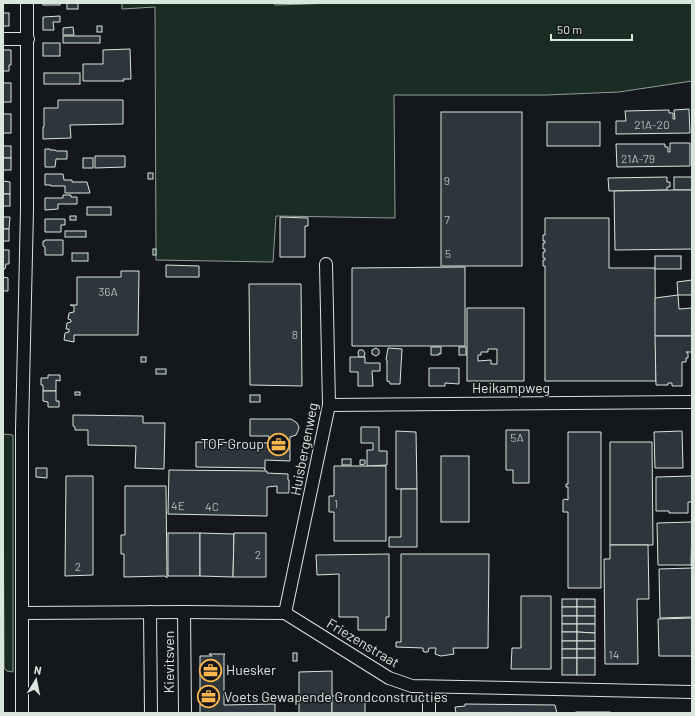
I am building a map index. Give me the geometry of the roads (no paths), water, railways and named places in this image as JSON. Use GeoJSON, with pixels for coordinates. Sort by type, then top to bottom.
{"type":"FeatureCollection","features":[{"type":"Feature","properties":{"kind":"street"},"geometry":{"type":"LineString","coordinates":[[22,713],[22,430],[27,210],[27,3]]}},
{"type":"Feature","properties":{"kind":"street"},"geometry":{"type":"LineString","coordinates":[[3,39],[28,39]]}},
{"type":"Feature","properties":{"kind":"street","name":"Huisbergenweg"},"geometry":{"type":"LineString","coordinates":[[285,613],[329,405],[326,264]]}},
{"type":"Feature","properties":{"kind":"street","name":"Heikampweg"},"geometry":{"type":"LineString","coordinates":[[329,405],[692,402]]}},
{"type":"Feature","properties":{"kind":"street","name":"Kievitsven"},"geometry":{"type":"LineString","coordinates":[[150,612],[150,713]]}},
{"type":"Feature","properties":{"kind":"street","name":"Kievitsven"},"geometry":{"type":"LineString","coordinates":[[184,612],[184,713]]}},
{"type":"Feature","properties":{"kind":"street"},"geometry":{"type":"LineString","coordinates":[[22,613],[285,613]]}},
{"type":"Feature","properties":{"kind":"street","name":"Friezenstraat"},"geometry":{"type":"LineString","coordinates":[[285,613],[389,678],[412,686],[692,692]]}},
{"type":"Feature","properties":{"kind":"street"},"geometry":{"type":"LineString","coordinates":[[429,687],[429,713]]}},
{"type":"Feature","properties":{"kind":"place","name":"TOF Group"},"geometry":{"type":"Point","coordinates":[279,444]}},
{"type":"Feature","properties":{"kind":"place","name":"Huesker"},"geometry":{"type":"Point","coordinates":[211,670]}},
{"type":"Feature","properties":{"kind":"place","name":"Voets Gewapende Grondconstructies"},"geometry":{"type":"Point","coordinates":[208,697]}}]}
